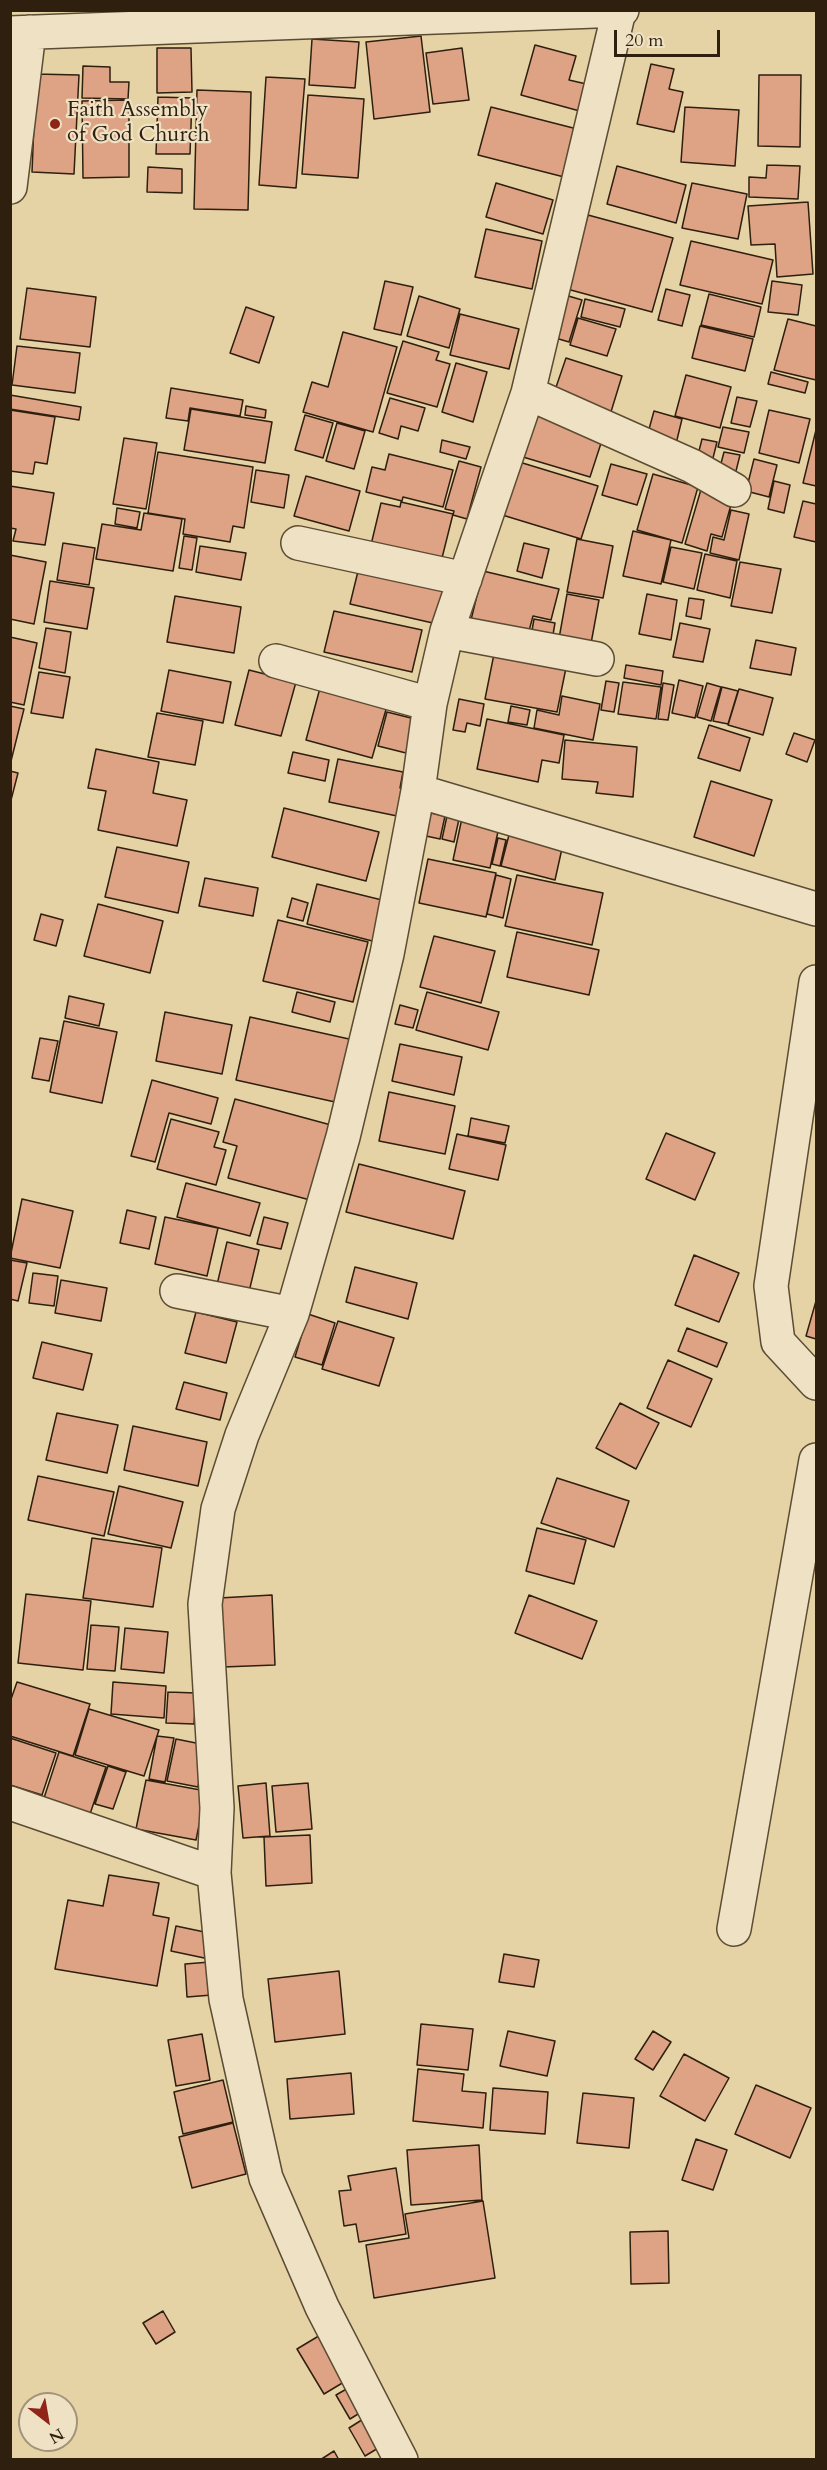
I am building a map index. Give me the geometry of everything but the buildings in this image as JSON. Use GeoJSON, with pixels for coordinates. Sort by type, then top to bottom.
{"type":"FeatureCollection","features":[{"type":"Feature","properties":{"kind":"street"},"geometry":{"type":"LineString","coordinates":[[10,187],[20,33],[620,11],[528,393],[447,631],[430,704],[418,791],[374,1011],[343,1137],[292,1314],[242,1435],[218,1509],[205,1604],[217,1808],[214,1873],[226,1999],[266,2178],[322,2307],[401,2460]]}},
{"type":"Feature","properties":{"kind":"street"},"geometry":{"type":"LineString","coordinates":[[528,393],[682,462],[734,490]]}},
{"type":"Feature","properties":{"kind":"street"},"geometry":{"type":"LineString","coordinates":[[298,543],[465,579]]}},
{"type":"Feature","properties":{"kind":"street"},"geometry":{"type":"LineString","coordinates":[[447,631],[597,659]]}},
{"type":"Feature","properties":{"kind":"street"},"geometry":{"type":"LineString","coordinates":[[276,661],[430,704]]}},
{"type":"Feature","properties":{"kind":"street"},"geometry":{"type":"LineString","coordinates":[[418,791],[816,909]]}},
{"type":"Feature","properties":{"kind":"street"},"geometry":{"type":"LineString","coordinates":[[816,982],[771,1286],[778,1342],[816,1383]]}},
{"type":"Feature","properties":{"kind":"street"},"geometry":{"type":"LineString","coordinates":[[177,1291],[292,1314]]}},
{"type":"Feature","properties":{"kind":"street"},"geometry":{"type":"LineString","coordinates":[[734,1929],[816,1460]]}},
{"type":"Feature","properties":{"kind":"street"},"geometry":{"type":"LineString","coordinates":[[10,1803],[214,1873]]}},
{"type":"Feature","properties":{"kind":"place","name":"Faith Assembly of God Church"},"geometry":{"type":"Point","coordinates":[55,124]}}]}
